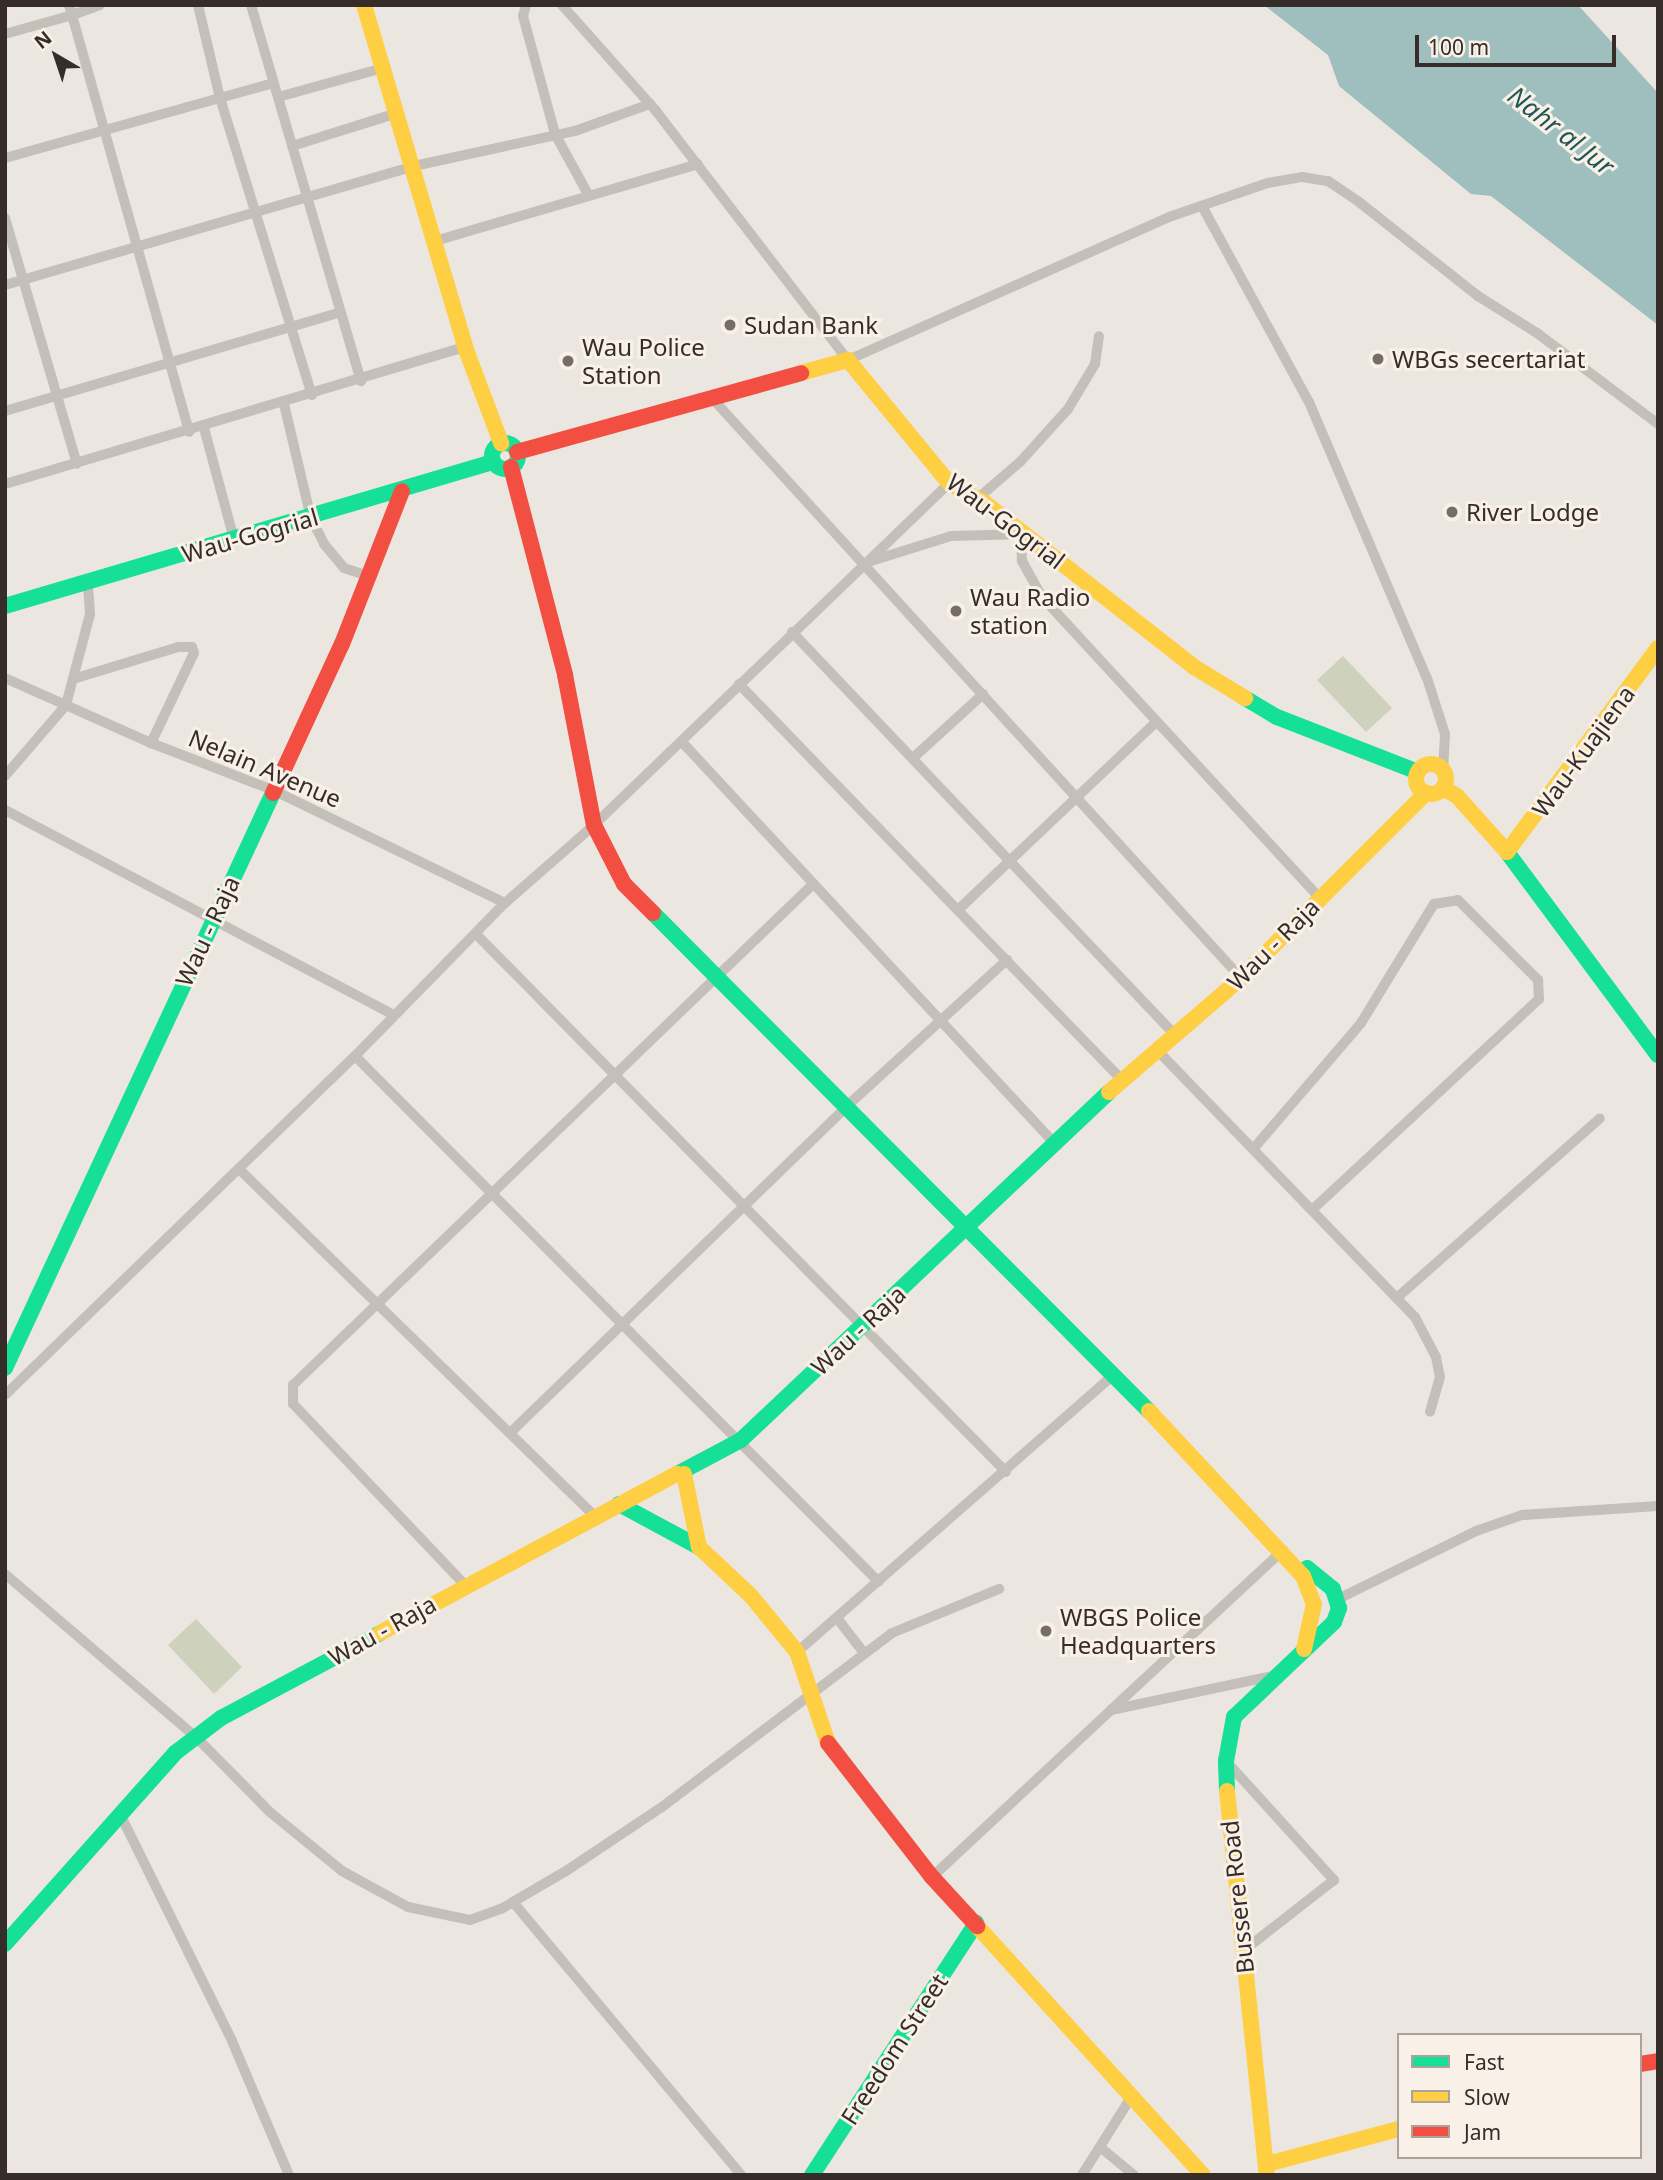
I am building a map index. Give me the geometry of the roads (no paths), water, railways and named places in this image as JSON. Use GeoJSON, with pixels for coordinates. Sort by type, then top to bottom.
{"type":"FeatureCollection","features":[{"type":"Feature","properties":{"kind":"main road"},"geometry":{"type":"LineString","coordinates":[[364,5],[414,166],[465,347],[501,443],[514,460],[565,675],[594,825],[624,884],[968,1225],[1283,1550],[1303,1576],[1314,1620],[1304,1649]]}},
{"type":"Feature","properties":{"kind":"main road"},"geometry":{"type":"LineString","coordinates":[[501,443],[492,453],[493,462],[501,468],[514,460],[711,397],[848,360]]}},
{"type":"Feature","properties":{"kind":"main road","name":"Wau-Gogrial"},"geometry":{"type":"LineString","coordinates":[[848,360],[950,483],[977,499],[1232,694],[1277,717],[1418,772],[1430,764],[1443,769]]}},
{"type":"Feature","properties":{"kind":"main road","name":"Wau-Gogrial"},"geometry":{"type":"LineString","coordinates":[[5,606],[311,518],[493,462]]}},
{"type":"Feature","properties":{"kind":"main road","name":"Wau - Raja"},"geometry":{"type":"LineString","coordinates":[[5,1368],[372,577],[402,491]]}},
{"type":"Feature","properties":{"kind":"main road","name":"Wau-Kuajiena"},"geometry":{"type":"LineString","coordinates":[[1507,852],[1658,648]]}},
{"type":"Feature","properties":{"kind":"main road"},"geometry":{"type":"LineString","coordinates":[[1443,769],[1443,788]]}},
{"type":"Feature","properties":{"kind":"main road"},"geometry":{"type":"LineString","coordinates":[[1418,772],[1418,786],[1426,793],[1443,788],[1457,796],[1507,852],[1658,1055]]}},
{"type":"Feature","properties":{"kind":"main road","name":"Wau - Raja"},"geometry":{"type":"LineString","coordinates":[[9,1934],[119,1812],[195,1736],[221,1718],[594,1515],[684,1474],[741,1440],[1122,1080],[1241,978],[1319,897],[1426,793]]}},
{"type":"Feature","properties":{"kind":"main road"},"geometry":{"type":"LineString","coordinates":[[684,1474],[699,1547]]}},
{"type":"Feature","properties":{"kind":"main road"},"geometry":{"type":"LineString","coordinates":[[619,1504],[699,1547],[751,1596],[797,1652],[828,1744],[932,1877],[1130,2099],[1203,2175]]}},
{"type":"Feature","properties":{"kind":"main road"},"geometry":{"type":"LineString","coordinates":[[1303,1576],[1307,1568],[1327,1582],[1338,1599]]}},
{"type":"Feature","properties":{"kind":"main road","name":"Bussere Road"},"geometry":{"type":"LineString","coordinates":[[1267,2169],[1226,1761],[1234,1717],[1334,1622],[1338,1599]]}},
{"type":"Feature","properties":{"kind":"main road","name":"Freedom Street"},"geometry":{"type":"LineString","coordinates":[[812,2175],[975,1923]]}},
{"type":"Feature","properties":{"kind":"main road"},"geometry":{"type":"LineString","coordinates":[[1267,2169],[1397,2130]]}},
{"type":"Feature","properties":{"kind":"street"},"geometry":{"type":"LineString","coordinates":[[5,34],[70,10],[100,5]]}},
{"type":"Feature","properties":{"kind":"street"},"geometry":{"type":"LineString","coordinates":[[198,5],[220,98],[312,395]]}},
{"type":"Feature","properties":{"kind":"street"},"geometry":{"type":"LineString","coordinates":[[251,5],[338,313],[361,381]]}},
{"type":"Feature","properties":{"kind":"street"},"geometry":{"type":"LineString","coordinates":[[526,5],[523,16],[555,134],[588,194]]}},
{"type":"Feature","properties":{"kind":"street"},"geometry":{"type":"LineString","coordinates":[[562,5],[650,104],[848,360],[1202,206],[1269,183],[1302,177],[1328,181],[1478,296],[1537,333],[1658,424]]}},
{"type":"Feature","properties":{"kind":"street"},"geometry":{"type":"LineString","coordinates":[[70,10],[189,432]]}},
{"type":"Feature","properties":{"kind":"street"},"geometry":{"type":"LineString","coordinates":[[278,97],[383,68]]}},
{"type":"Feature","properties":{"kind":"street"},"geometry":{"type":"LineString","coordinates":[[5,158],[273,83]]}},
{"type":"Feature","properties":{"kind":"street"},"geometry":{"type":"LineString","coordinates":[[5,285],[305,196],[414,166],[555,134],[650,104]]}},
{"type":"Feature","properties":{"kind":"street"},"geometry":{"type":"LineString","coordinates":[[292,146],[397,113]]}},
{"type":"Feature","properties":{"kind":"street"},"geometry":{"type":"LineString","coordinates":[[435,241],[588,194],[698,164]]}},
{"type":"Feature","properties":{"kind":"street"},"geometry":{"type":"LineString","coordinates":[[1202,206],[1308,402],[1427,678],[1445,734],[1443,769]]}},
{"type":"Feature","properties":{"kind":"street"},"geometry":{"type":"LineString","coordinates":[[5,218],[77,464]]}},
{"type":"Feature","properties":{"kind":"street"},"geometry":{"type":"LineString","coordinates":[[5,411],[169,365],[338,313]]}},
{"type":"Feature","properties":{"kind":"street"},"geometry":{"type":"LineString","coordinates":[[977,499],[1020,462],[1068,409],[1095,364],[1099,336]]}},
{"type":"Feature","properties":{"kind":"street"},"geometry":{"type":"LineString","coordinates":[[5,484],[204,428],[465,347]]}},
{"type":"Feature","properties":{"kind":"street"},"geometry":{"type":"LineString","coordinates":[[711,397],[1241,978]]}},
{"type":"Feature","properties":{"kind":"street"},"geometry":{"type":"LineString","coordinates":[[284,404],[311,518],[344,568],[372,577]]}},
{"type":"Feature","properties":{"kind":"street"},"geometry":{"type":"LineString","coordinates":[[204,428],[234,539]]}},
{"type":"Feature","properties":{"kind":"street"},"geometry":{"type":"LineString","coordinates":[[5,1395],[355,1056],[505,903],[594,825],[682,742],[862,564],[950,483]]}},
{"type":"Feature","properties":{"kind":"street"},"geometry":{"type":"LineString","coordinates":[[862,564],[942,538],[1021,534],[1022,561],[1042,597],[1155,723],[1319,897]]}},
{"type":"Feature","properties":{"kind":"street"},"geometry":{"type":"LineString","coordinates":[[5,776],[66,705],[90,614],[88,583]]}},
{"type":"Feature","properties":{"kind":"street"},"geometry":{"type":"LineString","coordinates":[[792,632],[1176,1036]]}},
{"type":"Feature","properties":{"kind":"street"},"geometry":{"type":"LineString","coordinates":[[73,679],[178,647],[192,647],[194,653],[151,743]]}},
{"type":"Feature","properties":{"kind":"street","name":"Nelain Avenue"},"geometry":{"type":"LineString","coordinates":[[5,678],[151,743],[273,790],[505,903]]}},
{"type":"Feature","properties":{"kind":"street"},"geometry":{"type":"LineString","coordinates":[[740,684],[1122,1080]]}},
{"type":"Feature","properties":{"kind":"street"},"geometry":{"type":"LineString","coordinates":[[913,758],[983,694]]}},
{"type":"Feature","properties":{"kind":"street"},"geometry":{"type":"LineString","coordinates":[[959,909],[1155,723]]}},
{"type":"Feature","properties":{"kind":"street"},"geometry":{"type":"LineString","coordinates":[[682,742],[1055,1144]]}},
{"type":"Feature","properties":{"kind":"street"},"geometry":{"type":"LineString","coordinates":[[5,810],[393,1015]]}},
{"type":"Feature","properties":{"kind":"street"},"geometry":{"type":"LineString","coordinates":[[465,1585],[290,1398],[293,1385],[613,1073],[812,885]]}},
{"type":"Feature","properties":{"kind":"street"},"geometry":{"type":"LineString","coordinates":[[1254,1148],[1361,1023],[1434,904],[1458,900],[1538,980],[1539,999],[1313,1209]]}},
{"type":"Feature","properties":{"kind":"street"},"geometry":{"type":"LineString","coordinates":[[476,934],[1006,1472]]}},
{"type":"Feature","properties":{"kind":"street"},"geometry":{"type":"LineString","coordinates":[[512,1431],[746,1209],[847,1106],[942,1024],[1007,960]]}},
{"type":"Feature","properties":{"kind":"street"},"geometry":{"type":"LineString","coordinates":[[1158,1051],[1399,1296],[1436,1357],[1440,1377],[1430,1412]]}},
{"type":"Feature","properties":{"kind":"street"},"geometry":{"type":"LineString","coordinates":[[355,1056],[879,1581]]}},
{"type":"Feature","properties":{"kind":"street"},"geometry":{"type":"LineString","coordinates":[[1399,1296],[1600,1118]]}},
{"type":"Feature","properties":{"kind":"street"},"geometry":{"type":"LineString","coordinates":[[239,1169],[512,1431],[594,1515]]}},
{"type":"Feature","properties":{"kind":"street"},"geometry":{"type":"LineString","coordinates":[[797,1652],[1006,1472],[1114,1374]]}},
{"type":"Feature","properties":{"kind":"street"},"geometry":{"type":"LineString","coordinates":[[1338,1599],[1476,1531],[1522,1515],[1658,1506]]}},
{"type":"Feature","properties":{"kind":"street"},"geometry":{"type":"LineString","coordinates":[[932,1877],[1283,1550]]}},
{"type":"Feature","properties":{"kind":"street"},"geometry":{"type":"LineString","coordinates":[[5,1574],[195,1736],[271,1813],[367,1887],[408,1907],[444,1917],[470,1920],[513,1902],[662,1807],[811,1698],[864,1653],[916,1620],[999,1589]]}},
{"type":"Feature","properties":{"kind":"street"},"geometry":{"type":"LineString","coordinates":[[837,1618],[864,1653]]}},
{"type":"Feature","properties":{"kind":"street"},"geometry":{"type":"LineString","coordinates":[[1111,1710],[1275,1676]]}},
{"type":"Feature","properties":{"kind":"street"},"geometry":{"type":"LineString","coordinates":[[1226,1761],[1334,1880],[1243,1951]]}},
{"type":"Feature","properties":{"kind":"street"},"geometry":{"type":"LineString","coordinates":[[119,1812],[232,2041],[289,2175]]}},
{"type":"Feature","properties":{"kind":"street"},"geometry":{"type":"LineString","coordinates":[[513,1902],[741,2175]]}},
{"type":"Feature","properties":{"kind":"street"},"geometry":{"type":"LineString","coordinates":[[1082,2175],[1130,2099]]}},
{"type":"Feature","properties":{"kind":"street"},"geometry":{"type":"LineString","coordinates":[[1100,2147],[1134,2175]]}},
{"type":"Feature","properties":{"kind":"water","name":"Nahr al Jur"},"geometry":{"type":"Polygon","coordinates":[[[1264,5],[1578,5],[1658,93],[1658,325],[1491,196],[1471,194],[1339,86],[1328,55],[1264,5]]]}},
{"type":"Feature","properties":{"kind":"place","name":"Sudan Bank"},"geometry":{"type":"Point","coordinates":[730,325]}},
{"type":"Feature","properties":{"kind":"place","name":"WBGs secertariat"},"geometry":{"type":"Point","coordinates":[1378,359]}},
{"type":"Feature","properties":{"kind":"place","name":"Wau Police Station"},"geometry":{"type":"Point","coordinates":[568,361]}},
{"type":"Feature","properties":{"kind":"place","name":"River Lodge"},"geometry":{"type":"Point","coordinates":[1452,512]}},
{"type":"Feature","properties":{"kind":"place","name":"Wau Radio station"},"geometry":{"type":"Point","coordinates":[956,611]}},
{"type":"Feature","properties":{"kind":"place","name":"WBGS Police Headquarters"},"geometry":{"type":"Point","coordinates":[1046,1631]}}]}
